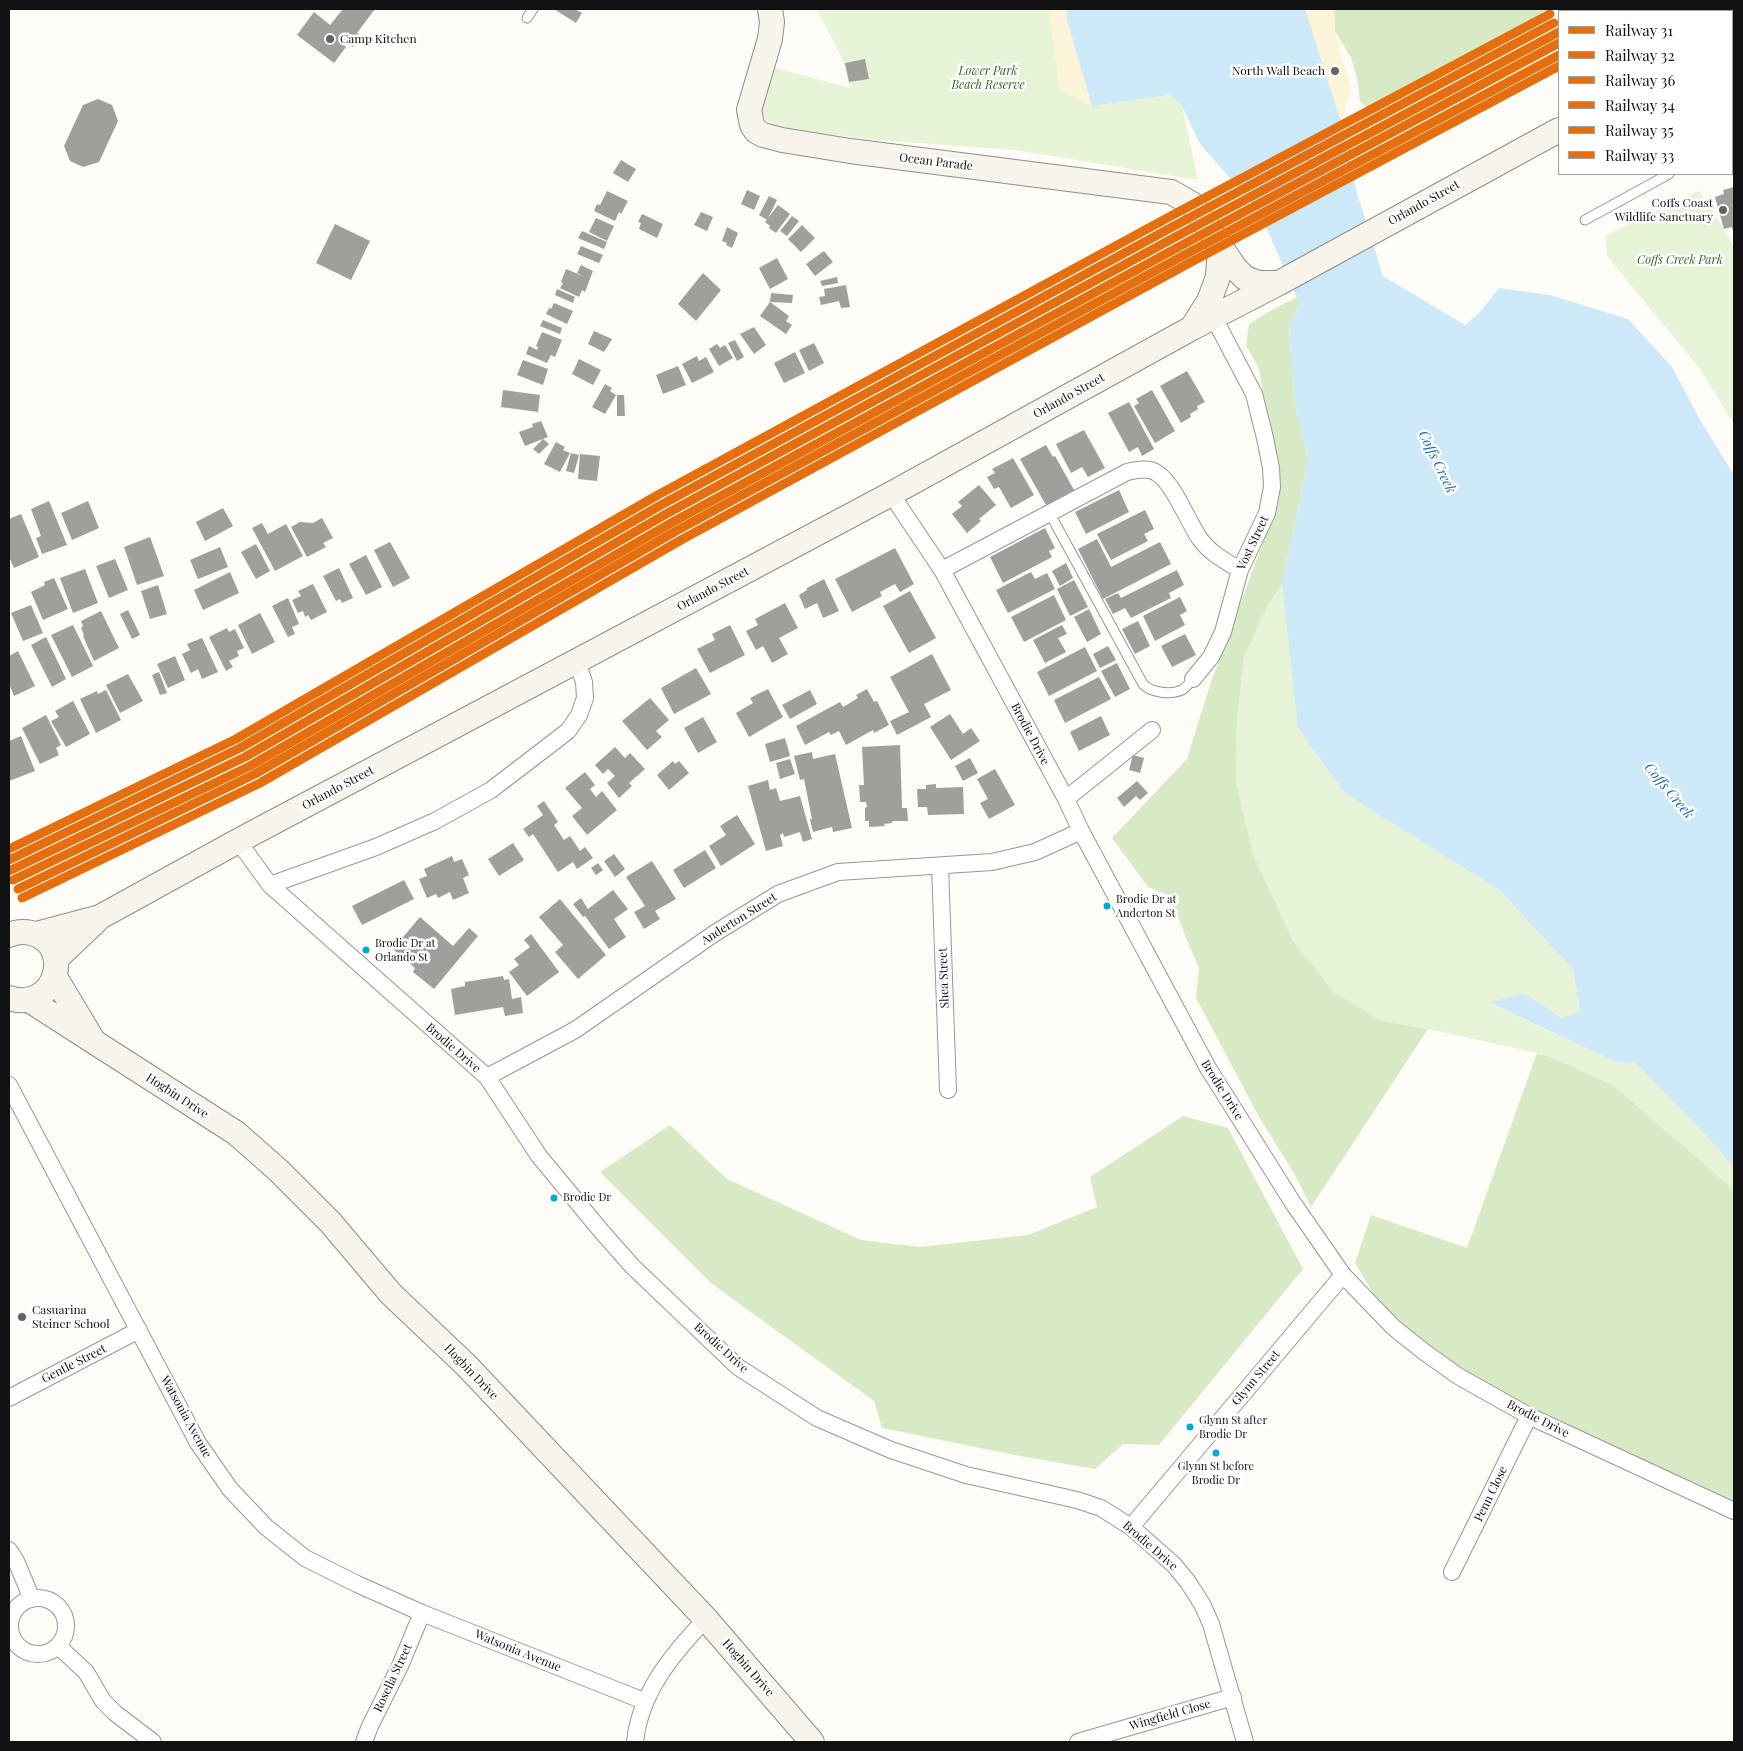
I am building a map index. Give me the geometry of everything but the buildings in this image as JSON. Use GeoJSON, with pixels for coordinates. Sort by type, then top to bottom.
{"type":"FeatureCollection","features":[{"type":"Feature","properties":{"kind":"street","name":"Ocean Parade"},"geometry":{"type":"LineString","coordinates":[[770,9],[772,22],[770,39],[749,110],[752,125],[756,131],[782,140],[850,151],[1171,192],[1192,204],[1235,268],[1245,278],[1258,283],[1279,283]]}},
{"type":"Feature","properties":{"kind":"street","name":"Orlando Street"},"geometry":{"type":"LineString","coordinates":[[17,932],[100,917],[238,841],[891,494],[1192,328],[1279,283],[1558,131]]}},
{"type":"Feature","properties":{"kind":"street"},"geometry":{"type":"LineString","coordinates":[[1192,328],[1209,301],[1218,277],[1220,244]]}},
{"type":"Feature","properties":{"kind":"street","name":"Vost Street"},"geometry":{"type":"LineString","coordinates":[[1193,679],[1212,657],[1223,632],[1240,570],[1268,513],[1272,487],[1266,438],[1254,394],[1214,318]]}},
{"type":"Feature","properties":{"kind":"street"},"geometry":{"type":"LineString","coordinates":[[942,570],[1127,472],[1141,469],[1157,473],[1171,488],[1199,538],[1210,551],[1240,570]]}},
{"type":"Feature","properties":{"kind":"street","name":"Brodie Drive"},"geometry":{"type":"LineString","coordinates":[[891,494],[942,570],[1208,1068],[1293,1203],[1342,1275],[1393,1327],[1458,1376],[1530,1416],[1734,1511]]}},
{"type":"Feature","properties":{"kind":"street"},"geometry":{"type":"LineString","coordinates":[[270,885],[376,847],[435,821],[491,790],[568,731],[579,715],[585,698],[584,682],[577,661]]}},
{"type":"Feature","properties":{"kind":"street"},"geometry":{"type":"LineString","coordinates":[[1066,799],[1152,730]]}},
{"type":"Feature","properties":{"kind":"street","name":"Anderton Street"},"geometry":{"type":"LineString","coordinates":[[487,1077],[575,1030],[714,933],[778,894],[838,872],[992,862],[1035,852],[1081,832]]}},
{"type":"Feature","properties":{"kind":"street","name":"Brodie Drive"},"geometry":{"type":"LineString","coordinates":[[238,841],[270,885],[487,1077],[538,1156],[602,1232],[633,1267],[738,1367],[817,1418],[892,1450],[966,1475],[1077,1500],[1101,1508],[1131,1527],[1174,1565],[1202,1604],[1211,1624],[1245,1742]]}},
{"type":"Feature","properties":{"kind":"street","name":"Shea Street"},"geometry":{"type":"LineString","coordinates":[[940,866],[948,1090]]}},
{"type":"Feature","properties":{"kind":"street","name":"Orlando Street"},"geometry":{"type":"LineString","coordinates":[[19,999],[45,992],[56,968],[100,917]]}},
{"type":"Feature","properties":{"kind":"street","name":"Hogbin Drive"},"geometry":{"type":"LineString","coordinates":[[17,932],[45,940],[52,948],[56,968],[94,1043]]}},
{"type":"Feature","properties":{"kind":"street","name":"Hogbin Drive"},"geometry":{"type":"LineString","coordinates":[[19,999],[94,1043],[236,1133],[278,1170],[330,1222],[391,1294],[466,1365],[706,1619],[812,1742]]}},
{"type":"Feature","properties":{"kind":"street","name":"Watsonia Avenue"},"geometry":{"type":"LineString","coordinates":[[9,1085],[198,1443],[230,1489],[266,1527],[304,1558],[357,1584],[422,1613],[644,1701]]}},
{"type":"Feature","properties":{"kind":"street","name":"Glynn Street"},"geometry":{"type":"LineString","coordinates":[[1131,1527],[1342,1275]]}},
{"type":"Feature","properties":{"kind":"street","name":"Gentle Street"},"geometry":{"type":"LineString","coordinates":[[9,1398],[139,1330]]}},
{"type":"Feature","properties":{"kind":"street","name":"Penn Close"},"geometry":{"type":"LineString","coordinates":[[1452,1572],[1530,1416]]}},
{"type":"Feature","properties":{"kind":"street"},"geometry":{"type":"LineString","coordinates":[[9,1550],[16,1560],[32,1599]]}},
{"type":"Feature","properties":{"kind":"street"},"geometry":{"type":"LineString","coordinates":[[41,1598],[57,1605],[65,1621],[66,1630],[58,1646],[43,1654],[34,1655],[26,1652],[14,1652],[10,1632],[12,1615],[17,1607],[32,1599],[41,1598]]}},
{"type":"Feature","properties":{"kind":"street","name":"Rosella Street"},"geometry":{"type":"LineString","coordinates":[[364,1742],[400,1666],[422,1613]]}},
{"type":"Feature","properties":{"kind":"street"},"geometry":{"type":"LineString","coordinates":[[635,1742],[637,1724],[644,1701],[681,1645],[706,1619]]}},
{"type":"Feature","properties":{"kind":"street"},"geometry":{"type":"LineString","coordinates":[[58,1646],[86,1672],[103,1701],[115,1713],[153,1742]]}},
{"type":"Feature","properties":{"kind":"street","name":"Wingfield Close"},"geometry":{"type":"LineString","coordinates":[[1078,1742],[1233,1697]]}},
{"type":"Feature","properties":{"kind":"lane"},"geometry":{"type":"LineString","coordinates":[[527,18],[533,9]]}},
{"type":"Feature","properties":{"kind":"lane"},"geometry":{"type":"LineString","coordinates":[[1585,220],[1656,177]]}},
{"type":"Feature","properties":{"kind":"lane"},"geometry":{"type":"LineString","coordinates":[[1050,514],[1143,684],[1148,689],[1175,692],[1183,690],[1193,679]]}},
{"type":"Feature","properties":{"kind":"green space","name":"Lower Park Beach Reserve"},"geometry":{"type":"Polygon","coordinates":[[[817,9],[1049,9],[1060,89],[1092,106],[1170,95],[1182,106],[1198,180],[1015,150],[878,140],[779,129],[762,116],[762,103],[773,67],[850,88],[843,60],[817,9]]]}},
{"type":"Feature","properties":{"kind":"green space"},"geometry":{"type":"Polygon","coordinates":[[[1334,9],[1548,9],[1377,113],[1372,113],[1360,101],[1357,78],[1351,58],[1335,31],[1334,9]]]}},
{"type":"Feature","properties":{"kind":"green space","name":"Coffs Creek Park"},"geometry":{"type":"Polygon","coordinates":[[[1699,191],[1734,248],[1734,424],[1700,369],[1607,256],[1605,236],[1699,191]]]}},
{"type":"Feature","properties":{"kind":"green space"},"geometry":{"type":"Polygon","coordinates":[[[1297,297],[1300,305],[1289,326],[1295,404],[1308,460],[1282,584],[1268,605],[1244,657],[1237,720],[1236,782],[1253,854],[1293,941],[1335,993],[1382,1021],[1428,1029],[1311,1207],[1295,1175],[1258,1115],[1196,998],[1199,968],[1170,896],[1148,887],[1112,838],[1187,759],[1210,685],[1280,497],[1259,369],[1246,345],[1249,324],[1297,297]]]}},
{"type":"Feature","properties":{"kind":"green space"},"geometry":{"type":"Polygon","coordinates":[[[1282,584],[1298,728],[1344,793],[1499,890],[1573,969],[1580,1011],[1562,1018],[1524,993],[1491,1004],[1616,1062],[1636,1063],[1734,1163],[1734,1190],[1614,1086],[1556,1059],[1537,1053],[1382,1021],[1335,993],[1293,941],[1253,854],[1236,782],[1237,720],[1244,657],[1268,605],[1282,584]]]}},
{"type":"Feature","properties":{"kind":"green space"},"geometry":{"type":"Polygon","coordinates":[[[1537,1053],[1556,1059],[1614,1086],[1734,1190],[1734,1511],[1529,1416],[1393,1327],[1355,1263],[1371,1215],[1467,1248],[1537,1053]]]}},
{"type":"Feature","properties":{"kind":"green space"},"geometry":{"type":"Polygon","coordinates":[[[1183,1116],[1228,1128],[1303,1269],[1159,1445],[1123,1444],[1095,1469],[882,1428],[874,1401],[712,1284],[600,1172],[670,1125],[727,1179],[861,1240],[920,1247],[1028,1235],[1097,1207],[1090,1177],[1183,1116]]]}},
{"type":"Feature","properties":{"kind":"sand"},"geometry":{"type":"Polygon","coordinates":[[[1049,9],[1066,9],[1067,20],[1092,106],[1060,89],[1049,9]]]}},
{"type":"Feature","properties":{"kind":"sand","name":"North Wall Beach"},"geometry":{"type":"Polygon","coordinates":[[[1304,9],[1334,9],[1335,31],[1351,90],[1341,122],[1304,9]]]}},
{"type":"Feature","properties":{"kind":"water","name":"Coffs Creek"},"geometry":{"type":"Polygon","coordinates":[[[1066,9],[1305,9],[1341,122],[1357,193],[1383,276],[1465,325],[1479,313],[1499,288],[1550,295],[1628,319],[1672,367],[1700,420],[1734,475],[1734,1167],[1636,1063],[1616,1062],[1490,1003],[1524,993],[1562,1018],[1580,1011],[1573,969],[1499,890],[1344,793],[1298,728],[1282,584],[1308,460],[1295,404],[1289,326],[1300,305],[1260,213],[1200,144],[1182,106],[1170,95],[1092,106],[1067,20],[1066,9]]]}},
{"type":"Feature","properties":{"kind":"rail line","name":"35"},"geometry":{"type":"LineString","coordinates":[[9,849],[236,739],[656,496],[1169,217],[1550,14]]}},
{"type":"Feature","properties":{"kind":"rail line","name":"36"},"geometry":{"type":"LineString","coordinates":[[9,860],[240,748],[661,505],[1174,226],[1554,23]]}},
{"type":"Feature","properties":{"kind":"rail line","name":"31"},"geometry":{"type":"LineString","coordinates":[[9,871],[245,757],[666,514],[1179,235],[1558,33]]}},
{"type":"Feature","properties":{"kind":"rail line","name":"32"},"geometry":{"type":"LineString","coordinates":[[13,880],[250,766],[671,523],[1558,44]]}},
{"type":"Feature","properties":{"kind":"rail line","name":"34"},"geometry":{"type":"LineString","coordinates":[[18,889],[255,774],[676,531],[1188,253],[1558,56]]}},
{"type":"Feature","properties":{"kind":"rail line","name":"33"},"geometry":{"type":"LineString","coordinates":[[22,898],[260,783],[681,540],[1193,261],[1558,67]]}},
{"type":"Feature","properties":{"kind":"place","name":"Camp Kitchen"},"geometry":{"type":"Point","coordinates":[330,39]}},
{"type":"Feature","properties":{"kind":"place","name":"North Wall Beach"},"geometry":{"type":"Point","coordinates":[1335,71]}},
{"type":"Feature","properties":{"kind":"place","name":"Coffs Coast Wildlife Sanctuary"},"geometry":{"type":"Point","coordinates":[1723,210]}},
{"type":"Feature","properties":{"kind":"place","name":"Brodie Dr at Anderton St"},"geometry":{"type":"Point","coordinates":[1107,906]}},
{"type":"Feature","properties":{"kind":"place","name":"Brodie Dr at Orlando St"},"geometry":{"type":"Point","coordinates":[366,950]}},
{"type":"Feature","properties":{"kind":"place","name":"Brodie Dr"},"geometry":{"type":"Point","coordinates":[554,1198]}},
{"type":"Feature","properties":{"kind":"place","name":"Casuarina Steiner School"},"geometry":{"type":"Point","coordinates":[22,1317]}},
{"type":"Feature","properties":{"kind":"place","name":"Glynn St after Brodie Dr"},"geometry":{"type":"Point","coordinates":[1190,1427]}},
{"type":"Feature","properties":{"kind":"place","name":"Glynn St before Brodie Dr"},"geometry":{"type":"Point","coordinates":[1216,1453]}}]}
